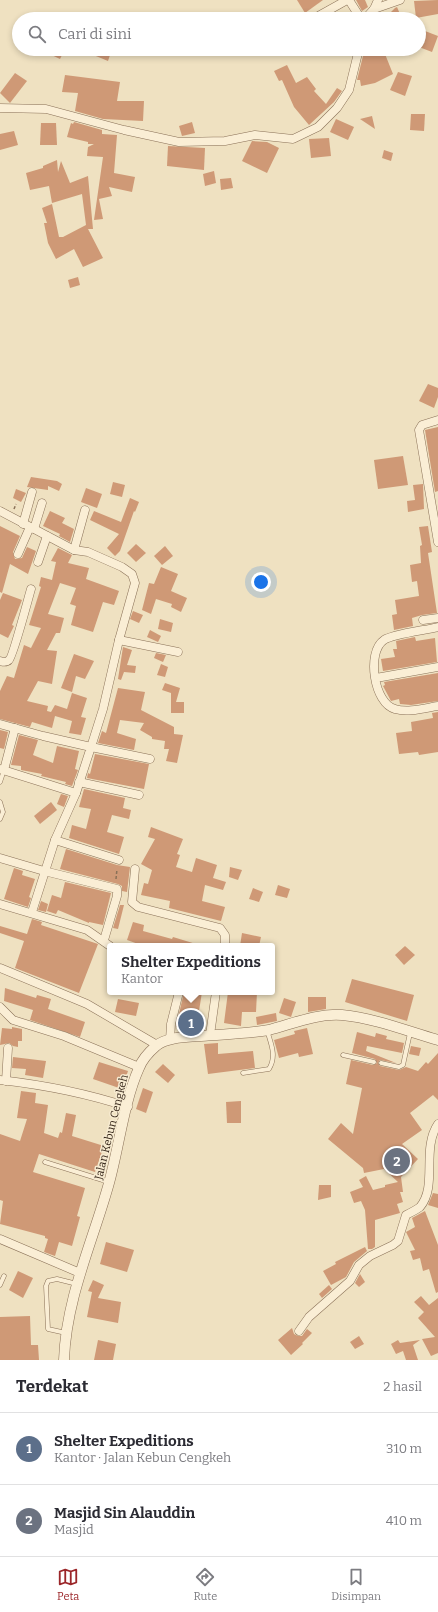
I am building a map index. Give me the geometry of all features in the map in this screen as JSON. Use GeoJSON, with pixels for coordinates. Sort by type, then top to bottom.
{"type":"FeatureCollection","features":[{"type":"Feature","properties":{"kind":"street"},"geometry":{"type":"LineString","coordinates":[[326,12],[348,0],[356,12]]}},
{"type":"Feature","properties":{"kind":"street"},"geometry":{"type":"LineString","coordinates":[[371,12],[378,0]]}},
{"type":"Feature","properties":{"kind":"street"},"geometry":{"type":"LineString","coordinates":[[374,9],[400,0]]}},
{"type":"Feature","properties":{"kind":"street"},"geometry":{"type":"LineString","coordinates":[[0,108],[46,109],[124,130],[179,142],[225,141],[254,134],[293,139],[318,127],[337,108],[349,90],[357,56]]}},
{"type":"Feature","properties":{"kind":"street"},"geometry":{"type":"LineString","coordinates":[[438,420],[422,425],[419,430],[438,542]]}},
{"type":"Feature","properties":{"kind":"street"},"geometry":{"type":"LineString","coordinates":[[29,527],[32,492]]}},
{"type":"Feature","properties":{"kind":"street"},"geometry":{"type":"LineString","coordinates":[[18,554],[29,527],[42,503]]}},
{"type":"Feature","properties":{"kind":"street"},"geometry":{"type":"LineString","coordinates":[[74,550],[86,510]]}},
{"type":"Feature","properties":{"kind":"street"},"geometry":{"type":"LineString","coordinates":[[0,511],[74,550],[94,554],[122,567],[135,578],[133,592],[119,640],[103,709],[76,793],[55,840],[32,912]]}},
{"type":"Feature","properties":{"kind":"street"},"geometry":{"type":"LineString","coordinates":[[38,562],[47,536]]}},
{"type":"Feature","properties":{"kind":"street"},"geometry":{"type":"LineString","coordinates":[[0,661],[4,662],[9,660],[14,653],[19,628],[31,589]]}},
{"type":"Feature","properties":{"kind":"street"},"geometry":{"type":"LineString","coordinates":[[423,620],[438,618]]}},
{"type":"Feature","properties":{"kind":"street"},"geometry":{"type":"LineString","coordinates":[[438,627],[385,639],[374,655],[376,678],[382,699],[388,706],[395,710],[438,706]]}},
{"type":"Feature","properties":{"kind":"street"},"geometry":{"type":"LineString","coordinates":[[119,640],[178,652]]}},
{"type":"Feature","properties":{"kind":"street"},"geometry":{"type":"LineString","coordinates":[[376,678],[438,667]]}},
{"type":"Feature","properties":{"kind":"street"},"geometry":{"type":"LineString","coordinates":[[0,724],[91,747],[150,759]]}},
{"type":"Feature","properties":{"kind":"street"},"geometry":{"type":"LineString","coordinates":[[15,728],[2,769],[76,793]]}},
{"type":"Feature","properties":{"kind":"street"},"geometry":{"type":"LineString","coordinates":[[79,782],[139,795]]}},
{"type":"Feature","properties":{"kind":"street"},"geometry":{"type":"LineString","coordinates":[[55,840],[119,860]]}},
{"type":"Feature","properties":{"kind":"street"},"geometry":{"type":"LineString","coordinates":[[0,858],[44,871],[114,888],[118,892],[107,943],[88,930],[32,912],[0,904]]}},
{"type":"Feature","properties":{"kind":"street"},"geometry":{"type":"LineString","coordinates":[[135,869],[132,902],[138,907],[220,928],[225,935],[225,943]]}},
{"type":"Feature","properties":{"kind":"street"},"geometry":{"type":"LineString","coordinates":[[0,968],[86,1004],[157,1045]]}},
{"type":"Feature","properties":{"kind":"street"},"geometry":{"type":"LineString","coordinates":[[170,1040],[171,1024],[178,995]]}},
{"type":"Feature","properties":{"kind":"street"},"geometry":{"type":"LineString","coordinates":[[210,1035],[216,995]]}},
{"type":"Feature","properties":{"kind":"street"},"geometry":{"type":"LineString","coordinates":[[0,1007],[13,1020],[64,1036],[139,1067]]}},
{"type":"Feature","properties":{"kind":"street","name":"Jalan Kebun Cengkeh"},"geometry":{"type":"LineString","coordinates":[[64,1360],[66,1333],[77,1284],[109,1182],[139,1067],[147,1054],[157,1045],[170,1040],[267,1030],[307,1020],[336,1015],[356,1017],[438,1040]]}},
{"type":"Feature","properties":{"kind":"street"},"geometry":{"type":"LineString","coordinates":[[8,1048],[3,1080],[62,1088],[128,1107]]}},
{"type":"Feature","properties":{"kind":"street"},"geometry":{"type":"LineString","coordinates":[[299,1331],[309,1317],[350,1281],[359,1265],[370,1256],[398,1241],[406,1215],[419,1208],[426,1195],[429,1180],[430,1142],[438,1124]]}},
{"type":"Feature","properties":{"kind":"street"},"geometry":{"type":"LineString","coordinates":[[0,1239],[80,1273]]}},
{"type":"Feature","properties":{"kind":"lane"},"geometry":{"type":"LineString","coordinates":[[0,782],[2,769]]}},
{"type":"Feature","properties":{"kind":"lane"},"geometry":{"type":"LineString","coordinates":[[0,802],[3,812],[0,819]]}},
{"type":"Feature","properties":{"kind":"lane"},"geometry":{"type":"LineString","coordinates":[[243,1073],[269,1069],[273,1062],[274,1057],[267,1030]]}},
{"type":"Feature","properties":{"kind":"lane"},"geometry":{"type":"LineString","coordinates":[[381,1063],[399,1067],[403,1065],[410,1032]]}},
{"type":"Feature","properties":{"kind":"lane"},"geometry":{"type":"LineString","coordinates":[[343,1055],[374,1062]]}},
{"type":"Feature","properties":{"kind":"lane"},"geometry":{"type":"LineString","coordinates":[[45,1162],[109,1182]]}},
{"type":"Feature","properties":{"kind":"lane"},"geometry":{"type":"LineString","coordinates":[[0,1285],[4,1276]]}},
{"type":"Feature","properties":{"kind":"lane"},"geometry":{"type":"LineString","coordinates":[[66,1333],[48,1329],[46,1286],[48,1281],[57,1279],[77,1284]]}},
{"type":"Feature","properties":{"kind":"path"},"geometry":{"type":"LineString","coordinates":[[114,888],[119,860]]}},
{"type":"Feature","properties":{"kind":"building"},"geometry":{"type":"Polygon","coordinates":[[[297,0],[323,0],[306,12],[304,12],[297,0]]]}},
{"type":"Feature","properties":{"kind":"building"},"geometry":{"type":"Polygon","coordinates":[[[356,0],[365,0],[368,7],[362,11],[356,0]]]}},
{"type":"Feature","properties":{"kind":"building"},"geometry":{"type":"Polygon","coordinates":[[[438,0],[438,14],[426,16],[426,12],[415,12],[414,1],[438,0]]]}},
{"type":"Feature","properties":{"kind":"building"},"geometry":{"type":"Polygon","coordinates":[[[397,7],[399,12],[391,12],[397,7]]]}},
{"type":"Feature","properties":{"kind":"building"},"geometry":{"type":"Polygon","coordinates":[[[426,31],[438,36],[432,52],[426,50],[426,31]]]}},
{"type":"Feature","properties":{"kind":"building"},"geometry":{"type":"Polygon","coordinates":[[[54,56],[62,56],[60,59],[54,56]]]}},
{"type":"Feature","properties":{"kind":"building"},"geometry":{"type":"Polygon","coordinates":[[[96,56],[110,56],[108,61],[96,56]]]}},
{"type":"Feature","properties":{"kind":"building"},"geometry":{"type":"Polygon","coordinates":[[[363,56],[386,56],[393,74],[375,83],[361,86],[360,80],[357,80],[363,56]]]}},
{"type":"Feature","properties":{"kind":"building"},"geometry":{"type":"Polygon","coordinates":[[[287,65],[296,83],[307,77],[316,89],[314,91],[326,104],[337,88],[342,91],[334,102],[309,125],[294,107],[282,80],[279,81],[274,71],[287,65]]]}},
{"type":"Feature","properties":{"kind":"building"},"geometry":{"type":"Polygon","coordinates":[[[398,72],[412,76],[405,96],[390,90],[398,72]]]}},
{"type":"Feature","properties":{"kind":"building"},"geometry":{"type":"Polygon","coordinates":[[[15,73],[27,81],[10,103],[0,93],[15,73]]]}},
{"type":"Feature","properties":{"kind":"building"},"geometry":{"type":"Polygon","coordinates":[[[65,75],[120,82],[117,101],[144,101],[143,121],[103,119],[75,111],[78,93],[62,92],[65,75]]]}},
{"type":"Feature","properties":{"kind":"building"},"geometry":{"type":"Polygon","coordinates":[[[411,114],[425,114],[424,131],[410,130],[411,114]]]}},
{"type":"Feature","properties":{"kind":"building"},"geometry":{"type":"Polygon","coordinates":[[[372,116],[375,129],[360,119],[372,116]]]}},
{"type":"Feature","properties":{"kind":"building"},"geometry":{"type":"Polygon","coordinates":[[[336,119],[354,127],[348,140],[330,132],[336,119]]]}},
{"type":"Feature","properties":{"kind":"building"},"geometry":{"type":"Polygon","coordinates":[[[74,122],[102,130],[102,134],[117,135],[114,173],[135,177],[132,192],[109,187],[112,196],[99,199],[103,219],[94,220],[103,157],[87,156],[88,147],[94,144],[88,144],[88,142],[67,137],[71,123],[73,124],[74,122]]]}},
{"type":"Feature","properties":{"kind":"building"},"geometry":{"type":"Polygon","coordinates":[[[192,122],[195,133],[182,136],[179,126],[192,122]]]}},
{"type":"Feature","properties":{"kind":"building"},"geometry":{"type":"Polygon","coordinates":[[[41,123],[56,123],[57,145],[40,145],[41,123]]]}},
{"type":"Feature","properties":{"kind":"building"},"geometry":{"type":"Polygon","coordinates":[[[14,131],[18,145],[0,150],[0,134],[14,131]]]}},
{"type":"Feature","properties":{"kind":"building"},"geometry":{"type":"Polygon","coordinates":[[[329,138],[331,156],[311,158],[309,139],[329,138]]]}},
{"type":"Feature","properties":{"kind":"building"},"geometry":{"type":"Polygon","coordinates":[[[252,141],[267,142],[279,148],[267,173],[242,161],[252,141]]]}},
{"type":"Feature","properties":{"kind":"building"},"geometry":{"type":"Polygon","coordinates":[[[168,146],[205,148],[204,170],[167,166],[168,146]]]}},
{"type":"Feature","properties":{"kind":"building"},"geometry":{"type":"Polygon","coordinates":[[[384,150],[393,153],[391,161],[382,158],[384,150]]]}},
{"type":"Feature","properties":{"kind":"building"},"geometry":{"type":"Polygon","coordinates":[[[57,160],[58,172],[61,161],[70,183],[88,176],[93,229],[88,229],[103,258],[83,267],[74,249],[56,259],[48,243],[44,223],[47,223],[42,208],[52,204],[59,237],[63,237],[86,225],[82,194],[52,203],[49,186],[30,190],[26,173],[43,168],[43,166],[57,160]]]}},
{"type":"Feature","properties":{"kind":"building"},"geometry":{"type":"Polygon","coordinates":[[[214,171],[216,183],[205,186],[203,174],[214,171]]]}},
{"type":"Feature","properties":{"kind":"building"},"geometry":{"type":"Polygon","coordinates":[[[231,178],[233,188],[221,190],[220,179],[231,178]]]}},
{"type":"Feature","properties":{"kind":"building"},"geometry":{"type":"Polygon","coordinates":[[[78,277],[80,285],[70,288],[68,280],[78,277]]]}},
{"type":"Feature","properties":{"kind":"building"},"geometry":{"type":"Polygon","coordinates":[[[428,384],[438,388],[438,397],[434,408],[419,401],[428,384]]]}},
{"type":"Feature","properties":{"kind":"building"},"geometry":{"type":"Polygon","coordinates":[[[438,427],[438,491],[435,492],[425,430],[438,427]]]}},
{"type":"Feature","properties":{"kind":"building"},"geometry":{"type":"Polygon","coordinates":[[[403,456],[408,485],[378,489],[374,460],[403,456]]]}},
{"type":"Feature","properties":{"kind":"building"},"geometry":{"type":"Polygon","coordinates":[[[31,477],[57,481],[62,484],[59,491],[48,486],[48,490],[27,487],[31,477]]]}},
{"type":"Feature","properties":{"kind":"building"},"geometry":{"type":"Polygon","coordinates":[[[113,482],[125,485],[122,497],[110,494],[113,482]]]}},
{"type":"Feature","properties":{"kind":"building"},"geometry":{"type":"Polygon","coordinates":[[[423,484],[424,509],[408,512],[407,501],[415,500],[413,485],[423,484]]]}},
{"type":"Feature","properties":{"kind":"building"},"geometry":{"type":"Polygon","coordinates":[[[86,488],[102,494],[97,508],[81,502],[86,488]]]}},
{"type":"Feature","properties":{"kind":"building"},"geometry":{"type":"Polygon","coordinates":[[[16,489],[26,493],[21,502],[13,498],[16,489]]]}},
{"type":"Feature","properties":{"kind":"building"},"geometry":{"type":"Polygon","coordinates":[[[130,498],[139,502],[135,512],[134,511],[120,551],[115,556],[107,548],[119,534],[90,520],[94,511],[121,522],[130,498]]]}},
{"type":"Feature","properties":{"kind":"building"},"geometry":{"type":"Polygon","coordinates":[[[50,511],[65,518],[62,523],[74,529],[70,542],[59,536],[60,534],[43,526],[50,511]]]}},
{"type":"Feature","properties":{"kind":"building"},"geometry":{"type":"Polygon","coordinates":[[[0,526],[20,536],[13,552],[15,559],[22,558],[27,547],[36,551],[28,574],[10,564],[2,593],[0,592],[0,526]]]}},
{"type":"Feature","properties":{"kind":"building"},"geometry":{"type":"Polygon","coordinates":[[[428,526],[432,552],[428,553],[437,613],[412,618],[413,626],[394,630],[392,615],[397,614],[395,600],[419,596],[417,581],[412,582],[410,565],[421,563],[420,546],[422,545],[419,527],[428,526]]]}},
{"type":"Feature","properties":{"kind":"building"},"geometry":{"type":"Polygon","coordinates":[[[136,544],[146,553],[136,562],[127,553],[136,544]]]}},
{"type":"Feature","properties":{"kind":"building"},"geometry":{"type":"Polygon","coordinates":[[[165,546],[173,556],[162,565],[154,556],[165,546]]]}},
{"type":"Feature","properties":{"kind":"building"},"geometry":{"type":"Polygon","coordinates":[[[58,548],[72,555],[68,563],[89,568],[86,579],[119,591],[114,605],[103,602],[93,632],[71,625],[76,606],[70,604],[76,588],[60,583],[48,614],[64,618],[60,633],[56,633],[47,650],[57,651],[52,684],[38,681],[27,701],[48,706],[47,711],[51,712],[55,705],[67,709],[72,693],[87,698],[81,717],[86,718],[81,735],[69,733],[72,721],[55,716],[52,728],[32,722],[30,727],[0,719],[0,691],[7,676],[14,678],[24,645],[31,648],[41,628],[29,625],[41,587],[39,586],[41,577],[52,580],[56,562],[51,561],[58,548]]]}},
{"type":"Feature","properties":{"kind":"building"},"geometry":{"type":"Polygon","coordinates":[[[161,567],[178,574],[171,591],[187,598],[181,612],[171,607],[172,604],[156,599],[151,614],[142,610],[149,583],[154,584],[161,567]]]}},
{"type":"Feature","properties":{"kind":"building"},"geometry":{"type":"Polygon","coordinates":[[[3,593],[22,600],[12,625],[14,626],[8,638],[0,634],[0,600],[3,593]]]}},
{"type":"Feature","properties":{"kind":"building"},"geometry":{"type":"Polygon","coordinates":[[[133,611],[143,615],[139,623],[130,619],[133,611]]]}},
{"type":"Feature","properties":{"kind":"building"},"geometry":{"type":"Polygon","coordinates":[[[160,619],[173,623],[171,632],[158,629],[160,619]]]}},
{"type":"Feature","properties":{"kind":"building"},"geometry":{"type":"Polygon","coordinates":[[[150,630],[161,636],[158,642],[147,637],[150,630]]]}},
{"type":"Feature","properties":{"kind":"building"},"geometry":{"type":"Polygon","coordinates":[[[415,637],[416,641],[435,638],[437,662],[383,671],[381,659],[395,657],[393,649],[397,649],[396,641],[415,637]]]}},
{"type":"Feature","properties":{"kind":"building"},"geometry":{"type":"Polygon","coordinates":[[[123,647],[132,650],[127,665],[136,666],[135,673],[124,672],[121,680],[118,679],[123,647]]]}},
{"type":"Feature","properties":{"kind":"building"},"geometry":{"type":"Polygon","coordinates":[[[156,653],[166,655],[163,662],[154,658],[156,653]]]}},
{"type":"Feature","properties":{"kind":"building"},"geometry":{"type":"Polygon","coordinates":[[[74,654],[94,661],[85,679],[76,676],[72,692],[61,688],[74,654]]]}},
{"type":"Feature","properties":{"kind":"building"},"geometry":{"type":"Polygon","coordinates":[[[161,664],[168,667],[165,677],[157,675],[161,664]]]}},
{"type":"Feature","properties":{"kind":"building"},"geometry":{"type":"Polygon","coordinates":[[[438,673],[438,701],[411,705],[400,704],[399,699],[391,701],[383,686],[385,685],[384,682],[438,673]]]}},
{"type":"Feature","properties":{"kind":"building"},"geometry":{"type":"Polygon","coordinates":[[[165,683],[180,688],[176,702],[184,702],[184,713],[171,713],[171,693],[162,690],[165,683]]]}},
{"type":"Feature","properties":{"kind":"building"},"geometry":{"type":"Polygon","coordinates":[[[118,688],[145,692],[141,710],[174,727],[174,734],[183,735],[177,763],[166,761],[169,749],[164,749],[165,741],[152,739],[152,737],[140,730],[144,723],[120,720],[117,733],[136,739],[134,750],[98,743],[102,731],[106,733],[118,688]]]}},
{"type":"Feature","properties":{"kind":"building"},"geometry":{"type":"Polygon","coordinates":[[[438,712],[438,752],[419,755],[418,752],[399,754],[396,733],[412,731],[411,722],[433,718],[432,713],[438,712]]]}},
{"type":"Feature","properties":{"kind":"building"},"geometry":{"type":"Polygon","coordinates":[[[0,730],[8,732],[4,749],[0,748],[0,730]]]}},
{"type":"Feature","properties":{"kind":"building"},"geometry":{"type":"Polygon","coordinates":[[[19,735],[38,740],[33,755],[53,763],[57,746],[79,751],[75,769],[78,770],[72,786],[65,784],[66,782],[41,776],[42,774],[21,770],[21,766],[11,765],[19,735]]]}},
{"type":"Feature","properties":{"kind":"building"},"geometry":{"type":"Polygon","coordinates":[[[95,754],[149,764],[144,789],[87,778],[88,773],[90,774],[95,754]]]}},
{"type":"Feature","properties":{"kind":"building"},"geometry":{"type":"Polygon","coordinates":[[[84,789],[125,798],[123,808],[131,810],[129,819],[112,815],[107,832],[124,837],[119,854],[69,838],[72,825],[86,829],[91,809],[79,807],[84,789]]]}},
{"type":"Feature","properties":{"kind":"building"},"geometry":{"type":"Polygon","coordinates":[[[61,794],[68,796],[64,807],[57,804],[61,794]]]}},
{"type":"Feature","properties":{"kind":"building"},"geometry":{"type":"Polygon","coordinates":[[[51,802],[57,810],[40,824],[34,816],[51,802]]]}},
{"type":"Feature","properties":{"kind":"building"},"geometry":{"type":"Polygon","coordinates":[[[151,827],[183,839],[177,854],[180,855],[176,867],[192,872],[196,858],[217,865],[213,878],[226,882],[223,890],[205,885],[202,901],[225,907],[221,921],[169,908],[170,901],[141,895],[144,883],[148,884],[152,870],[141,864],[155,839],[148,837],[151,827]]]}},
{"type":"Feature","properties":{"kind":"building"},"geometry":{"type":"Polygon","coordinates":[[[66,849],[117,865],[130,867],[127,892],[122,891],[122,886],[118,884],[60,869],[66,849]]]}},
{"type":"Feature","properties":{"kind":"building"},"geometry":{"type":"Polygon","coordinates":[[[230,867],[242,870],[238,880],[229,877],[230,867]]]}},
{"type":"Feature","properties":{"kind":"building"},"geometry":{"type":"Polygon","coordinates":[[[14,868],[23,871],[22,875],[35,879],[29,897],[31,898],[28,907],[4,899],[14,868]]]}},
{"type":"Feature","properties":{"kind":"building"},"geometry":{"type":"Polygon","coordinates":[[[65,882],[111,893],[103,925],[89,923],[58,910],[56,914],[47,911],[52,895],[61,898],[65,882]]]}},
{"type":"Feature","properties":{"kind":"building"},"geometry":{"type":"Polygon","coordinates":[[[278,885],[290,889],[287,898],[275,895],[278,885]]]}},
{"type":"Feature","properties":{"kind":"building"},"geometry":{"type":"Polygon","coordinates":[[[253,888],[263,892],[259,902],[249,899],[253,888]]]}},
{"type":"Feature","properties":{"kind":"building"},"geometry":{"type":"Polygon","coordinates":[[[41,901],[48,904],[46,912],[38,910],[41,901]]]}},
{"type":"Feature","properties":{"kind":"building"},"geometry":{"type":"Polygon","coordinates":[[[120,905],[124,905],[118,929],[113,928],[120,905]]]}},
{"type":"Feature","properties":{"kind":"building"},"geometry":{"type":"Polygon","coordinates":[[[32,919],[42,922],[41,925],[98,944],[79,993],[15,968],[24,941],[0,933],[0,926],[27,934],[32,919]]]}},
{"type":"Feature","properties":{"kind":"building"},"geometry":{"type":"Polygon","coordinates":[[[133,922],[144,925],[143,931],[172,939],[173,937],[193,943],[136,943],[127,940],[133,922]]]}},
{"type":"Feature","properties":{"kind":"building"},"geometry":{"type":"Polygon","coordinates":[[[242,933],[261,937],[260,943],[240,943],[242,933]]]}},
{"type":"Feature","properties":{"kind":"building"},"geometry":{"type":"Polygon","coordinates":[[[405,946],[415,955],[404,965],[395,955],[405,946]]]}},
{"type":"Feature","properties":{"kind":"building"},"geometry":{"type":"Polygon","coordinates":[[[352,979],[414,995],[407,1021],[345,1002],[352,979]]]}},
{"type":"Feature","properties":{"kind":"building"},"geometry":{"type":"Polygon","coordinates":[[[5,988],[36,998],[37,995],[51,999],[48,1009],[85,1022],[80,1037],[30,1020],[33,1010],[4,1001],[5,988]]]}},
{"type":"Feature","properties":{"kind":"building"},"geometry":{"type":"Polygon","coordinates":[[[183,995],[202,995],[196,1030],[176,1027],[183,995]]]}},
{"type":"Feature","properties":{"kind":"building"},"geometry":{"type":"Polygon","coordinates":[[[228,995],[257,995],[256,1012],[242,1012],[241,1026],[224,1023],[228,995]]]}},
{"type":"Feature","properties":{"kind":"building"},"geometry":{"type":"Polygon","coordinates":[[[308,997],[326,997],[326,1009],[308,1012],[308,997]]]}},
{"type":"Feature","properties":{"kind":"building"},"geometry":{"type":"Polygon","coordinates":[[[284,998],[296,1002],[291,1017],[279,1013],[284,998]]]}},
{"type":"Feature","properties":{"kind":"building"},"geometry":{"type":"Polygon","coordinates":[[[118,999],[139,1003],[136,1016],[115,1012],[118,999]]]}},
{"type":"Feature","properties":{"kind":"building"},"geometry":{"type":"Polygon","coordinates":[[[276,1013],[277,1021],[257,1025],[256,1017],[276,1013]]]}},
{"type":"Feature","properties":{"kind":"building"},"geometry":{"type":"Polygon","coordinates":[[[12,1027],[22,1029],[22,1041],[18,1041],[18,1047],[9,1043],[0,1045],[2,1028],[12,1029],[12,1027]]]}},
{"type":"Feature","properties":{"kind":"building"},"geometry":{"type":"Polygon","coordinates":[[[307,1028],[313,1054],[299,1057],[298,1053],[279,1058],[274,1040],[295,1034],[294,1031],[307,1028]]]}},
{"type":"Feature","properties":{"kind":"building"},"geometry":{"type":"Polygon","coordinates":[[[357,1032],[375,1037],[376,1033],[387,1036],[386,1039],[404,1043],[402,1053],[367,1046],[366,1051],[396,1063],[380,1060],[378,1063],[380,1066],[399,1070],[406,1067],[418,1071],[426,1062],[428,1064],[438,1053],[438,1100],[433,1095],[410,1113],[422,1130],[402,1144],[418,1159],[401,1177],[403,1192],[400,1192],[403,1202],[397,1204],[400,1213],[375,1220],[375,1247],[372,1249],[368,1249],[365,1210],[361,1201],[354,1203],[350,1192],[363,1187],[359,1180],[366,1176],[373,1190],[398,1182],[384,1169],[364,1173],[363,1168],[328,1139],[341,1123],[353,1134],[362,1088],[346,1084],[351,1060],[373,1065],[377,1063],[375,1059],[352,1053],[357,1032]]]}},
{"type":"Feature","properties":{"kind":"building"},"geometry":{"type":"Polygon","coordinates":[[[218,1043],[218,1054],[253,1051],[255,1068],[208,1074],[204,1044],[218,1043]]]}},
{"type":"Feature","properties":{"kind":"building"},"geometry":{"type":"Polygon","coordinates":[[[411,1046],[421,1048],[419,1056],[409,1054],[411,1046]]]}},
{"type":"Feature","properties":{"kind":"building"},"geometry":{"type":"Polygon","coordinates":[[[13,1057],[46,1061],[43,1078],[25,1075],[26,1069],[12,1068],[13,1057]]]}},
{"type":"Feature","properties":{"kind":"building"},"geometry":{"type":"Polygon","coordinates":[[[99,1062],[128,1071],[122,1089],[93,1079],[99,1062]]]}},
{"type":"Feature","properties":{"kind":"building"},"geometry":{"type":"Polygon","coordinates":[[[163,1064],[175,1075],[168,1083],[155,1072],[163,1064]]]}},
{"type":"Feature","properties":{"kind":"building"},"geometry":{"type":"Polygon","coordinates":[[[143,1088],[153,1092],[146,1113],[136,1109],[143,1088]]]}},
{"type":"Feature","properties":{"kind":"building"},"geometry":{"type":"Polygon","coordinates":[[[21,1091],[36,1093],[35,1103],[48,1105],[44,1133],[58,1138],[60,1132],[62,1133],[66,1113],[76,1115],[72,1136],[104,1146],[95,1172],[39,1154],[33,1172],[85,1188],[77,1216],[80,1217],[72,1246],[59,1242],[55,1256],[44,1252],[48,1239],[45,1238],[45,1236],[0,1224],[3,1201],[0,1200],[0,1134],[20,1141],[27,1119],[17,1118],[21,1091]]]}},
{"type":"Feature","properties":{"kind":"building"},"geometry":{"type":"Polygon","coordinates":[[[241,1101],[241,1123],[227,1123],[226,1102],[241,1101]]]}},
{"type":"Feature","properties":{"kind":"building"},"geometry":{"type":"Polygon","coordinates":[[[319,1185],[331,1185],[331,1197],[318,1200],[319,1185]]]}},
{"type":"Feature","properties":{"kind":"building"},"geometry":{"type":"Polygon","coordinates":[[[433,1193],[438,1194],[438,1208],[428,1205],[433,1193]]]}},
{"type":"Feature","properties":{"kind":"building"},"geometry":{"type":"Polygon","coordinates":[[[425,1211],[438,1245],[438,1292],[436,1293],[429,1269],[423,1271],[420,1258],[413,1260],[410,1251],[415,1250],[406,1232],[415,1227],[412,1218],[425,1211]]]}},
{"type":"Feature","properties":{"kind":"building"},"geometry":{"type":"Polygon","coordinates":[[[106,1242],[134,1250],[127,1272],[100,1264],[106,1242]]]}},
{"type":"Feature","properties":{"kind":"building"},"geometry":{"type":"Polygon","coordinates":[[[365,1247],[367,1251],[354,1262],[346,1277],[331,1285],[323,1271],[336,1264],[335,1262],[365,1247]]]}},
{"type":"Feature","properties":{"kind":"building"},"geometry":{"type":"Polygon","coordinates":[[[18,1271],[33,1278],[23,1298],[9,1290],[18,1271]]]}},
{"type":"Feature","properties":{"kind":"building"},"geometry":{"type":"Polygon","coordinates":[[[360,1274],[365,1282],[359,1287],[355,1283],[360,1274]]]}},
{"type":"Feature","properties":{"kind":"building"},"geometry":{"type":"Polygon","coordinates":[[[93,1280],[104,1285],[98,1298],[121,1302],[118,1323],[87,1317],[92,1292],[88,1291],[93,1280]]]}},
{"type":"Feature","properties":{"kind":"building"},"geometry":{"type":"Polygon","coordinates":[[[329,1285],[332,1289],[322,1298],[319,1294],[329,1285]]]}},
{"type":"Feature","properties":{"kind":"building"},"geometry":{"type":"Polygon","coordinates":[[[421,1296],[429,1305],[438,1298],[438,1353],[431,1356],[422,1339],[435,1337],[418,1318],[424,1312],[414,1302],[421,1296]]]}},
{"type":"Feature","properties":{"kind":"building"},"geometry":{"type":"Polygon","coordinates":[[[30,1316],[31,1345],[38,1345],[39,1360],[0,1360],[0,1317],[30,1316]]]}},
{"type":"Feature","properties":{"kind":"building"},"geometry":{"type":"Polygon","coordinates":[[[292,1328],[294,1334],[298,1336],[302,1336],[307,1329],[312,1333],[291,1355],[278,1340],[292,1328]]]}},
{"type":"Feature","properties":{"kind":"building"},"geometry":{"type":"Polygon","coordinates":[[[359,1336],[364,1344],[355,1349],[350,1342],[359,1336]]]}},
{"type":"Feature","properties":{"kind":"building"},"geometry":{"type":"Polygon","coordinates":[[[98,1340],[116,1344],[113,1360],[94,1360],[98,1340]]]}},
{"type":"Feature","properties":{"kind":"building"},"geometry":{"type":"Polygon","coordinates":[[[398,1340],[400,1343],[420,1340],[413,1345],[418,1360],[406,1360],[403,1351],[396,1354],[391,1344],[398,1340]]]}},
{"type":"Feature","properties":{"kind":"place","name":"Shelter Expeditions"},"geometry":{"type":"Point","coordinates":[191,1023]}},
{"type":"Feature","properties":{"kind":"place","name":"Masjid Sin Alauddin"},"geometry":{"type":"Point","coordinates":[397,1161]}}]}
